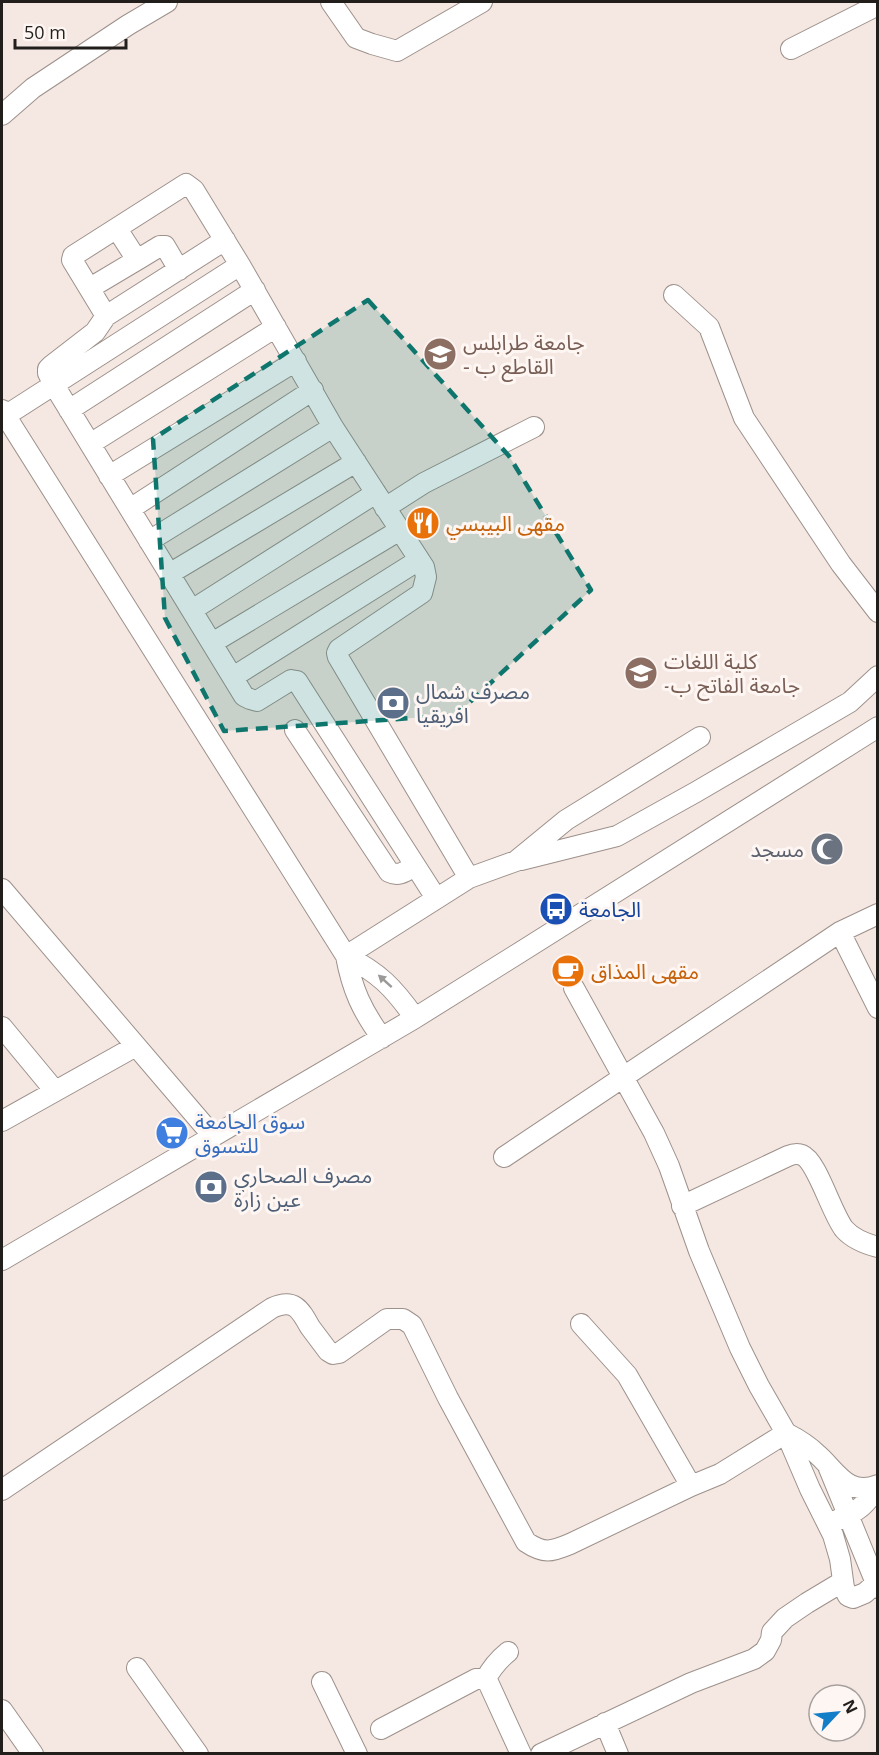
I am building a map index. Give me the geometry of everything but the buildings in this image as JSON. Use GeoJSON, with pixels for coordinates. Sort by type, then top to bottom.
{"type":"FeatureCollection","features":[{"type":"Feature","properties":{"kind":"street"},"geometry":{"type":"LineString","coordinates":[[2,115],[33,88],[167,2]]}},
{"type":"Feature","properties":{"kind":"street"},"geometry":{"type":"LineString","coordinates":[[331,2],[356,38],[397,51],[482,2]]}},
{"type":"Feature","properties":{"kind":"street"},"geometry":{"type":"LineString","coordinates":[[791,49],[878,5]]}},
{"type":"Feature","properties":{"kind":"street"},"geometry":{"type":"LineString","coordinates":[[106,316],[72,260],[73,256],[186,184],[194,190],[255,290],[333,427],[424,567],[426,577],[422,593],[339,649],[337,653],[469,878]]}},
{"type":"Feature","properties":{"kind":"street"},"geometry":{"type":"LineString","coordinates":[[117,229],[136,260]]}},
{"type":"Feature","properties":{"kind":"street"},"geometry":{"type":"LineString","coordinates":[[225,240],[106,316],[95,332],[48,369],[48,373],[244,696],[257,700],[291,680],[297,681],[435,898]]}},
{"type":"Feature","properties":{"kind":"street"},"geometry":{"type":"LineString","coordinates":[[90,288],[159,246],[165,246],[179,270]]}},
{"type":"Feature","properties":{"kind":"street"},"geometry":{"type":"LineString","coordinates":[[240,265],[54,385],[3,412],[345,956],[357,998],[381,1038]]}},
{"type":"Feature","properties":{"kind":"street"},"geometry":{"type":"LineString","coordinates":[[69,410],[255,290]]}},
{"type":"Feature","properties":{"kind":"street"},"geometry":{"type":"LineString","coordinates":[[674,295],[709,327],[744,418],[841,564],[878,612]]}},
{"type":"Feature","properties":{"kind":"street"},"geometry":{"type":"LineString","coordinates":[[90,444],[276,327]]}},
{"type":"Feature","properties":{"kind":"street"},"geometry":{"type":"LineString","coordinates":[[109,476],[296,361]]}},
{"type":"Feature","properties":{"kind":"street"},"geometry":{"type":"LineString","coordinates":[[130,509],[313,390]]}},
{"type":"Feature","properties":{"kind":"street"},"geometry":{"type":"LineString","coordinates":[[149,541],[333,427]]}},
{"type":"Feature","properties":{"kind":"street"},"geometry":{"type":"LineString","coordinates":[[192,610],[381,500],[424,483],[534,427]]}},
{"type":"Feature","properties":{"kind":"street"},"geometry":{"type":"LineString","coordinates":[[169,574],[356,462]]}},
{"type":"Feature","properties":{"kind":"street"},"geometry":{"type":"LineString","coordinates":[[212,643],[400,530]]}},
{"type":"Feature","properties":{"kind":"street"},"geometry":{"type":"LineString","coordinates":[[233,677],[419,560]]}},
{"type":"Feature","properties":{"kind":"street"},"geometry":{"type":"LineString","coordinates":[[345,956],[469,878],[516,861],[617,836],[850,702],[878,676]]}},
{"type":"Feature","properties":{"kind":"street"},"geometry":{"type":"LineString","coordinates":[[2,1260],[415,1018],[878,727]]}},
{"type":"Feature","properties":{"kind":"street"},"geometry":{"type":"LineString","coordinates":[[295,730],[389,872],[394,875],[400,874],[415,866]]}},
{"type":"Feature","properties":{"kind":"street"},"geometry":{"type":"LineString","coordinates":[[516,861],[566,820],[700,737]]}},
{"type":"Feature","properties":{"kind":"street"},"geometry":{"type":"LineString","coordinates":[[2,889],[213,1136]]}},
{"type":"Feature","properties":{"kind":"street"},"geometry":{"type":"LineString","coordinates":[[504,1158],[840,933],[878,914]]}},
{"type":"Feature","properties":{"kind":"street"},"geometry":{"type":"LineString","coordinates":[[840,933],[878,1008]]}},
{"type":"Feature","properties":{"kind":"street"},"geometry":{"type":"LineString","coordinates":[[345,956],[365,966],[383,979],[398,994],[415,1018]]}},
{"type":"Feature","properties":{"kind":"street"},"geometry":{"type":"LineString","coordinates":[[574,988],[654,1133],[669,1166],[716,1293],[759,1386],[786,1432],[838,1547],[842,1582],[848,1596],[852,1598],[865,1593],[877,1584],[828,1466]]}},
{"type":"Feature","properties":{"kind":"street"},"geometry":{"type":"LineString","coordinates":[[2,1027],[55,1091]]}},
{"type":"Feature","properties":{"kind":"street"},"geometry":{"type":"LineString","coordinates":[[2,1121],[136,1046]]}},
{"type":"Feature","properties":{"kind":"street"},"geometry":{"type":"LineString","coordinates":[[682,1206],[788,1156],[799,1153],[813,1165],[835,1216],[846,1231],[878,1247]]}},
{"type":"Feature","properties":{"kind":"street"},"geometry":{"type":"LineString","coordinates":[[2,1490],[281,1304],[298,1308],[328,1351],[333,1354],[339,1353],[387,1319],[403,1319],[412,1326],[526,1542],[537,1549],[556,1550],[720,1474],[786,1432]]}},
{"type":"Feature","properties":{"kind":"street"},"geometry":{"type":"LineString","coordinates":[[581,1324],[627,1374],[691,1486]]}},
{"type":"Feature","properties":{"kind":"street"},"geometry":{"type":"LineString","coordinates":[[786,1432],[810,1448],[845,1483],[856,1489],[878,1486]]}},
{"type":"Feature","properties":{"kind":"street"},"geometry":{"type":"LineString","coordinates":[[828,1524],[859,1510],[878,1486]]}},
{"type":"Feature","properties":{"kind":"street"},"geometry":{"type":"LineString","coordinates":[[541,1754],[691,1683],[761,1655],[768,1647],[772,1632],[784,1618],[842,1582]]}},
{"type":"Feature","properties":{"kind":"street"},"geometry":{"type":"LineString","coordinates":[[485,1680],[491,1669],[508,1652]]}},
{"type":"Feature","properties":{"kind":"street"},"geometry":{"type":"LineString","coordinates":[[137,1668],[198,1754]]}},
{"type":"Feature","properties":{"kind":"street"},"geometry":{"type":"LineString","coordinates":[[381,1729],[476,1679],[485,1680]]}},
{"type":"Feature","properties":{"kind":"street"},"geometry":{"type":"LineString","coordinates":[[485,1680],[521,1754]]}},
{"type":"Feature","properties":{"kind":"street"},"geometry":{"type":"LineString","coordinates":[[322,1682],[357,1754]]}},
{"type":"Feature","properties":{"kind":"street"},"geometry":{"type":"LineString","coordinates":[[2,1710],[24,1750]]}},
{"type":"Feature","properties":{"kind":"street"},"geometry":{"type":"LineString","coordinates":[[605,1723],[618,1754]]}},
{"type":"Feature","properties":{"kind":"highlighted area"},"geometry":{"type":"Polygon","coordinates":[[[368,300],[509,456],[591,590],[456,715],[224,731],[165,618],[153,439],[368,300]]]}},
{"type":"Feature","properties":{"kind":"place","name":"جامعة طرابلس - القاطع ب"},"geometry":{"type":"Point","coordinates":[440,354]}},
{"type":"Feature","properties":{"kind":"place","name":"مقهى البيبسي"},"geometry":{"type":"Point","coordinates":[423,523]}},
{"type":"Feature","properties":{"kind":"place","name":"كلية اللغات -جامعة الفاتح ب"},"geometry":{"type":"Point","coordinates":[641,673]}},
{"type":"Feature","properties":{"kind":"place","name":"مصرف شمال افريقيا"},"geometry":{"type":"Point","coordinates":[393,703]}},
{"type":"Feature","properties":{"kind":"place","name":"مسجد"},"geometry":{"type":"Point","coordinates":[827,849]}},
{"type":"Feature","properties":{"kind":"place","name":"الجامعة"},"geometry":{"type":"Point","coordinates":[556,909]}},
{"type":"Feature","properties":{"kind":"place","name":"مقهى المذاق"},"geometry":{"type":"Point","coordinates":[568,971]}},
{"type":"Feature","properties":{"kind":"place","name":"سوق الجامعة للتسوق"},"geometry":{"type":"Point","coordinates":[172,1133]}},
{"type":"Feature","properties":{"kind":"place","name":"مصرف الصحاري عين زارة"},"geometry":{"type":"Point","coordinates":[211,1187]}}]}
